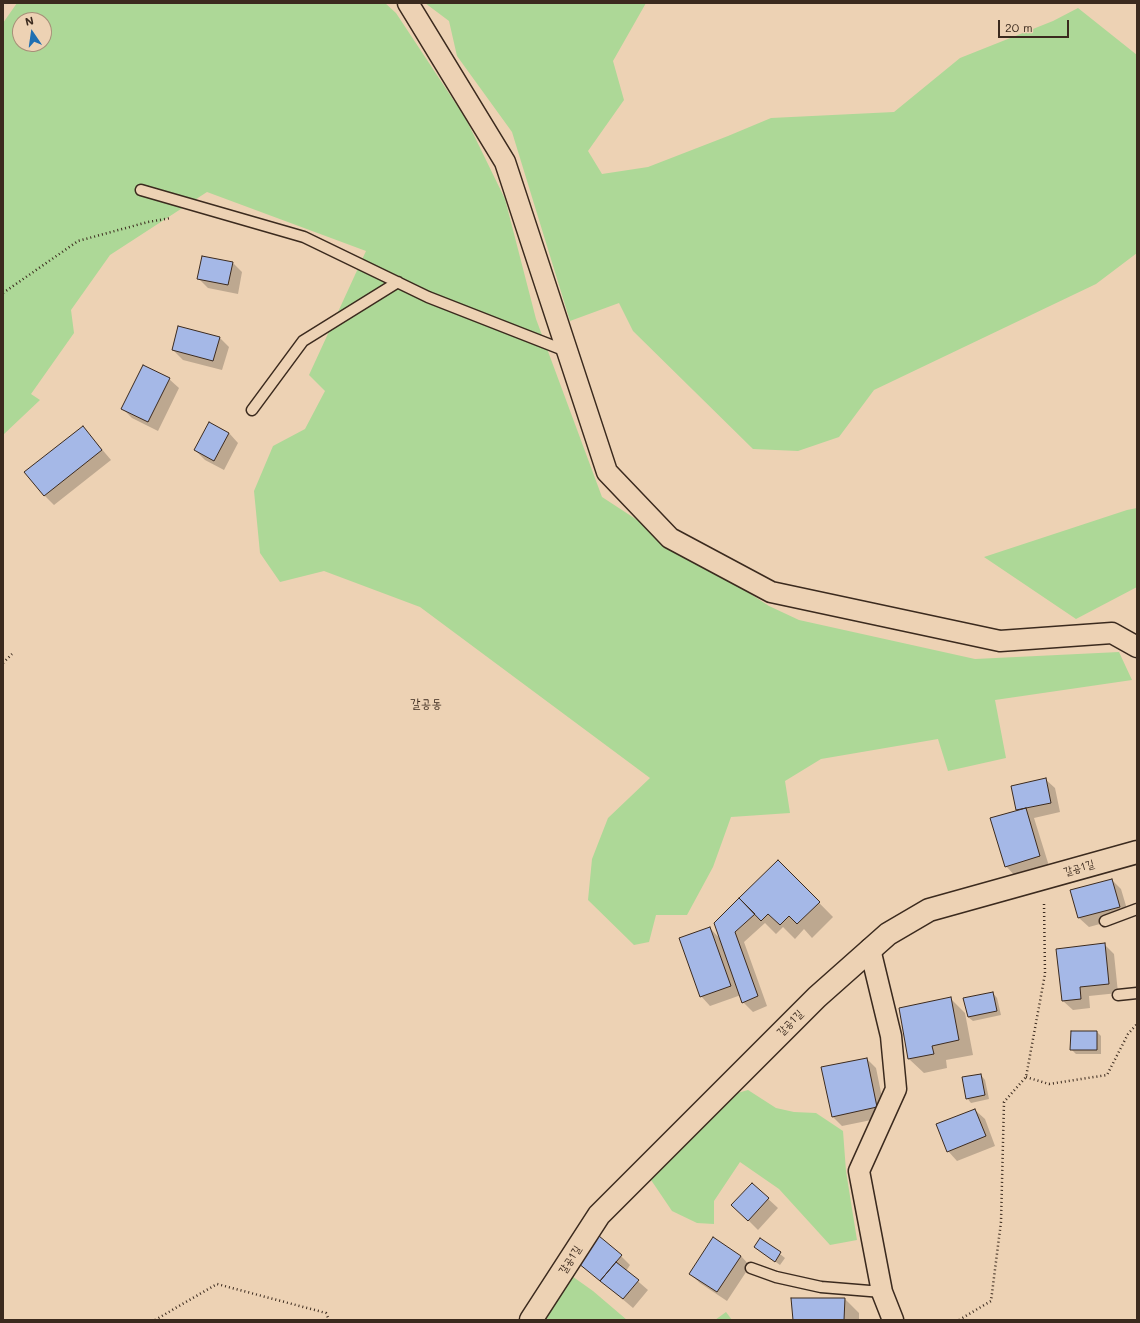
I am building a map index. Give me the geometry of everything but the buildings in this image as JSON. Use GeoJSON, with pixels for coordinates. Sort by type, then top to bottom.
{"type":"FeatureCollection","features":[{"type":"Feature","properties":{"kind":"street"},"geometry":{"type":"LineString","coordinates":[[408,3],[505,162],[607,472],[670,538],[771,592],[1000,641],[1112,633],[1137,647]]}},
{"type":"Feature","properties":{"kind":"street","name":"갈공1길"},"geometry":{"type":"LineString","coordinates":[[531,1320],[599,1214],[817,997],[888,934],[929,910],[1137,852]]}},
{"type":"Feature","properties":{"kind":"street"},"geometry":{"type":"LineString","coordinates":[[870,950],[891,1036],[896,1089],[859,1171],[882,1292],[893,1320]]}},
{"type":"Feature","properties":{"kind":"lane"},"geometry":{"type":"LineString","coordinates":[[141,190],[304,237],[428,297],[566,351]]}},
{"type":"Feature","properties":{"kind":"lane"},"geometry":{"type":"LineString","coordinates":[[252,410],[303,341],[398,282]]}},
{"type":"Feature","properties":{"kind":"lane"},"geometry":{"type":"LineString","coordinates":[[1105,921],[1137,909]]}},
{"type":"Feature","properties":{"kind":"lane"},"geometry":{"type":"LineString","coordinates":[[1118,995],[1137,993]]}},
{"type":"Feature","properties":{"kind":"lane"},"geometry":{"type":"LineString","coordinates":[[751,1268],[776,1277],[821,1287],[882,1292]]}},
{"type":"Feature","properties":{"kind":"path"},"geometry":{"type":"LineString","coordinates":[[3,293],[78,242],[148,222],[177,217]]}},
{"type":"Feature","properties":{"kind":"path"},"geometry":{"type":"LineString","coordinates":[[3,663],[12,654]]}},
{"type":"Feature","properties":{"kind":"path"},"geometry":{"type":"LineString","coordinates":[[959,1320],[991,1301],[1001,1222],[1004,1102],[1026,1077],[1045,974],[1044,878]]}},
{"type":"Feature","properties":{"kind":"path"},"geometry":{"type":"LineString","coordinates":[[1026,1077],[1050,1084],[1107,1076],[1128,1034],[1137,1024]]}},
{"type":"Feature","properties":{"kind":"path"},"geometry":{"type":"LineString","coordinates":[[155,1320],[217,1284],[326,1313],[329,1320]]}},
{"type":"Feature","properties":{"kind":"green space"},"geometry":{"type":"Polygon","coordinates":[[[17,3],[385,3],[396,13],[466,119],[505,199],[536,319],[602,497],[769,606],[799,620],[975,659],[1119,652],[1132,680],[995,700],[1006,758],[948,771],[938,739],[821,759],[785,781],[790,813],[731,817],[713,867],[687,915],[656,915],[649,942],[634,945],[588,900],[592,859],[608,818],[650,778],[420,607],[324,571],[280,582],[260,553],[254,491],[273,446],[305,429],[325,391],[309,375],[366,251],[207,192],[110,255],[71,310],[74,333],[31,394],[40,400],[3,435],[3,23],[17,3]]]}},
{"type":"Feature","properties":{"kind":"green space"},"geometry":{"type":"Polygon","coordinates":[[[425,3],[646,3],[613,61],[624,100],[588,151],[602,174],[648,167],[771,118],[894,112],[960,58],[1053,21],[1078,8],[1137,55],[1137,253],[1096,284],[874,390],[839,437],[798,451],[753,449],[633,331],[619,303],[570,321],[512,132],[457,56],[449,21],[425,3]]]}},
{"type":"Feature","properties":{"kind":"green space"},"geometry":{"type":"Polygon","coordinates":[[[1137,508],[1137,587],[1076,619],[984,557],[1127,510],[1137,508]]]}},
{"type":"Feature","properties":{"kind":"green space"},"geometry":{"type":"Polygon","coordinates":[[[748,1090],[776,1108],[794,1112],[816,1113],[843,1131],[846,1171],[857,1240],[830,1245],[779,1189],[740,1162],[714,1201],[714,1224],[697,1223],[672,1211],[649,1177],[720,1098],[748,1090]]]}},
{"type":"Feature","properties":{"kind":"green space"},"geometry":{"type":"Polygon","coordinates":[[[569,1274],[593,1291],[627,1320],[543,1320],[569,1274]]]}},
{"type":"Feature","properties":{"kind":"green space"},"geometry":{"type":"Polygon","coordinates":[[[726,1312],[732,1320],[715,1320],[726,1312]]]}},
{"type":"Feature","properties":{"kind":"district","name":"갈공동"},"geometry":{"type":"Point","coordinates":[426,704]}}]}
